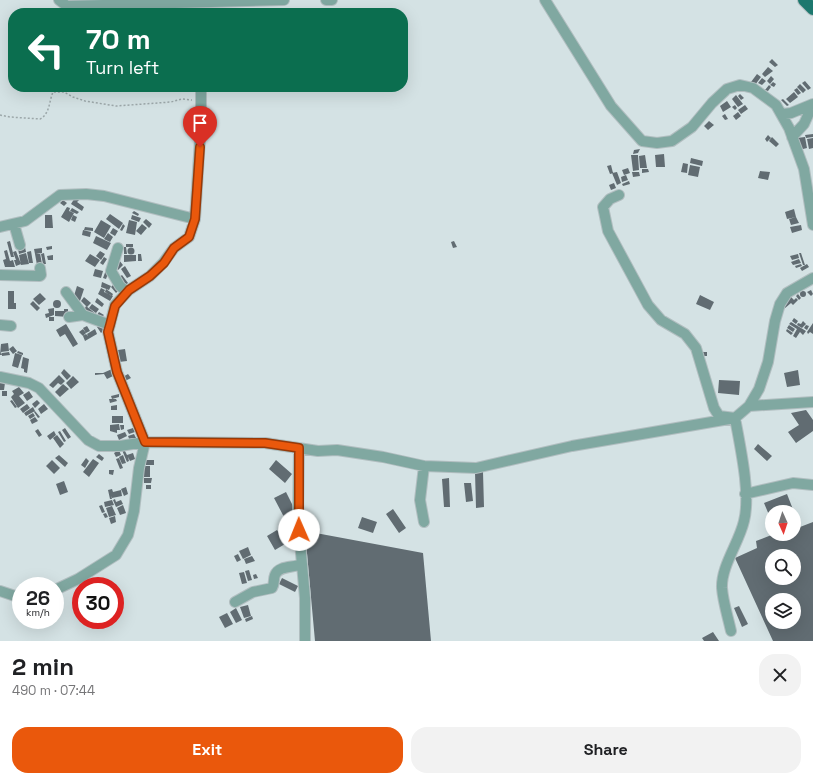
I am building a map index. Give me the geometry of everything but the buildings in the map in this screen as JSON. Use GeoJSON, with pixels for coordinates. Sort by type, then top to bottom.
{"type":"FeatureCollection","features":[{"type":"Feature","properties":{"kind":"main road"},"geometry":{"type":"LineString","coordinates":[[804,0],[813,9]]}},
{"type":"Feature","properties":{"kind":"street"},"geometry":{"type":"LineString","coordinates":[[59,0],[67,6],[190,5],[284,0]]}},
{"type":"Feature","properties":{"kind":"street"},"geometry":{"type":"LineString","coordinates":[[326,0],[332,0]]}},
{"type":"Feature","properties":{"kind":"street"},"geometry":{"type":"LineString","coordinates":[[545,0],[611,106],[642,141],[649,143],[666,143],[682,135],[697,122],[716,98],[733,86],[746,85],[756,90],[776,105],[783,114],[804,169],[813,225]]}},
{"type":"Feature","properties":{"kind":"street"},"geometry":{"type":"LineString","coordinates":[[64,586],[78,579],[116,555],[128,535],[134,511],[139,468],[145,442],[117,372],[108,332],[115,306],[127,292],[150,276],[164,263],[174,248],[189,237],[195,219],[201,92]]}},
{"type":"Feature","properties":{"kind":"street"},"geometry":{"type":"LineString","coordinates":[[783,114],[791,113],[813,104]]}},
{"type":"Feature","properties":{"kind":"street"},"geometry":{"type":"LineString","coordinates":[[792,137],[804,124],[813,104]]}},
{"type":"Feature","properties":{"kind":"street"},"geometry":{"type":"LineString","coordinates":[[0,227],[25,221],[60,195],[86,194],[104,196],[157,208],[195,219]]}},
{"type":"Feature","properties":{"kind":"street"},"geometry":{"type":"LineString","coordinates":[[619,195],[610,199],[603,207],[608,231],[614,245],[633,275],[648,305],[661,320],[685,334],[696,348],[714,408],[719,416],[735,418]]}},
{"type":"Feature","properties":{"kind":"street"},"geometry":{"type":"LineString","coordinates":[[14,224],[20,245]]}},
{"type":"Feature","properties":{"kind":"street"},"geometry":{"type":"LineString","coordinates":[[118,248],[111,271],[120,286],[127,292]]}},
{"type":"Feature","properties":{"kind":"street"},"geometry":{"type":"LineString","coordinates":[[0,275],[40,276],[42,275],[40,268]]}},
{"type":"Feature","properties":{"kind":"street"},"geometry":{"type":"LineString","coordinates":[[0,377],[29,383],[39,388],[88,440],[98,446],[120,446],[145,442],[265,443],[318,451],[337,450],[383,457],[424,466],[476,468],[572,446],[735,418],[749,406],[759,389],[768,362],[779,306],[787,294],[813,278]]}},
{"type":"Feature","properties":{"kind":"street"},"geometry":{"type":"LineString","coordinates":[[66,292],[83,315]]}},
{"type":"Feature","properties":{"kind":"street"},"geometry":{"type":"LineString","coordinates":[[69,317],[83,315],[110,325]]}},
{"type":"Feature","properties":{"kind":"street"},"geometry":{"type":"LineString","coordinates":[[0,325],[11,326]]}},
{"type":"Feature","properties":{"kind":"street"},"geometry":{"type":"LineString","coordinates":[[749,406],[813,402]]}},
{"type":"Feature","properties":{"kind":"street"},"geometry":{"type":"LineString","coordinates":[[731,631],[722,588],[725,572],[745,521],[745,494],[742,456],[735,418]]}},
{"type":"Feature","properties":{"kind":"street"},"geometry":{"type":"LineString","coordinates":[[299,448],[298,520],[306,598],[305,641]]}},
{"type":"Feature","properties":{"kind":"street"},"geometry":{"type":"LineString","coordinates":[[424,466],[420,500],[424,522]]}},
{"type":"Feature","properties":{"kind":"street"},"geometry":{"type":"LineString","coordinates":[[745,494],[793,483],[813,485]]}},
{"type":"Feature","properties":{"kind":"street"},"geometry":{"type":"LineString","coordinates":[[235,602],[253,592],[272,588],[275,584],[274,576],[278,571],[285,567],[302,564]]}},
{"type":"Feature","properties":{"kind":"street"},"geometry":{"type":"LineString","coordinates":[[0,591],[12,595]]}},
{"type":"Feature","properties":{"kind":"path"},"geometry":{"type":"LineString","coordinates":[[0,114],[10,117],[43,117],[48,109],[53,92],[64,92],[85,101],[116,106],[171,102],[182,99],[202,102]]}},
{"type":"Feature","properties":{"kind":"route"},"geometry":{"type":"LineString","coordinates":[[200,147],[195,219],[189,237],[174,248],[164,263],[150,276],[129,290],[115,306],[108,332],[117,372],[145,442],[265,443],[294,446],[299,448],[299,530]]}}]}
